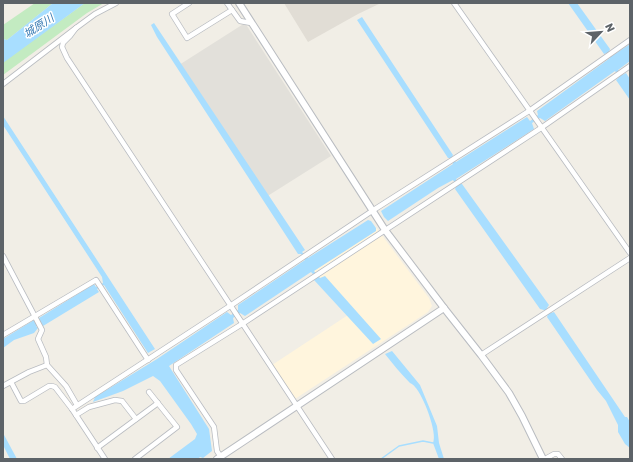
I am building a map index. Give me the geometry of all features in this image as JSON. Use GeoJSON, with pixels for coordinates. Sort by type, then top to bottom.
{"type":"FeatureCollection","features":[{"type":"Feature","properties":{"kind":"street"},"geometry":{"type":"LineString","coordinates":[[3,84],[95,14],[116,3]]}},
{"type":"Feature","properties":{"kind":"street"},"geometry":{"type":"LineString","coordinates":[[189,3],[172,14],[187,38],[232,10]]}},
{"type":"Feature","properties":{"kind":"street"},"geometry":{"type":"LineString","coordinates":[[227,3],[240,21],[251,23]]}},
{"type":"Feature","properties":{"kind":"street"},"geometry":{"type":"LineString","coordinates":[[238,3],[385,230],[444,308],[482,354],[509,393],[544,459],[554,454],[558,454],[562,459]]}},
{"type":"Feature","properties":{"kind":"street"},"geometry":{"type":"LineString","coordinates":[[454,3],[630,253]]}},
{"type":"Feature","properties":{"kind":"street"},"geometry":{"type":"LineString","coordinates":[[76,28],[63,43],[62,47],[67,58],[332,459]]}},
{"type":"Feature","properties":{"kind":"street"},"geometry":{"type":"LineString","coordinates":[[72,409],[372,211],[452,160],[531,113],[630,40]]}},
{"type":"Feature","properties":{"kind":"street"},"geometry":{"type":"LineString","coordinates":[[444,308],[219,458],[214,427],[176,370],[176,365],[242,324],[542,128],[630,66]]}},
{"type":"Feature","properties":{"kind":"street"},"geometry":{"type":"LineString","coordinates":[[3,256],[42,330],[38,339],[46,357],[47,365],[66,386],[77,405]]}},
{"type":"Feature","properties":{"kind":"street"},"geometry":{"type":"LineString","coordinates":[[482,354],[630,258]]}},
{"type":"Feature","properties":{"kind":"street"},"geometry":{"type":"LineString","coordinates":[[3,335],[96,280],[148,360]]}},
{"type":"Feature","properties":{"kind":"street"},"geometry":{"type":"LineString","coordinates":[[3,386],[29,372],[47,365]]}},
{"type":"Feature","properties":{"kind":"street"},"geometry":{"type":"LineString","coordinates":[[11,382],[21,401],[24,401],[49,386],[54,387],[72,409],[105,459]]}},
{"type":"Feature","properties":{"kind":"street"},"geometry":{"type":"LineString","coordinates":[[135,459],[177,427],[149,392]]}},
{"type":"Feature","properties":{"kind":"street"},"geometry":{"type":"LineString","coordinates":[[76,415],[89,407],[115,400],[122,401],[136,419]]}},
{"type":"Feature","properties":{"kind":"street"},"geometry":{"type":"LineString","coordinates":[[97,448],[158,403]]}},
{"type":"Feature","properties":{"kind":"shaded area"},"geometry":{"type":"Polygon","coordinates":[[[284,3],[381,3],[308,42],[284,3]]]}},
{"type":"Feature","properties":{"kind":"shaded area"},"geometry":{"type":"Polygon","coordinates":[[[245,23],[331,156],[266,197],[179,65],[245,23]]]}},
{"type":"Feature","properties":{"kind":"shaded area"},"geometry":{"type":"Polygon","coordinates":[[[375,226],[429,298],[432,306],[428,312],[295,399],[272,365],[351,313],[309,267],[375,226]]]}},
{"type":"Feature","properties":{"kind":"green space"},"geometry":{"type":"Polygon","coordinates":[[[35,3],[53,3],[7,40],[3,39],[3,25],[35,3]]]}},
{"type":"Feature","properties":{"kind":"green space"},"geometry":{"type":"Polygon","coordinates":[[[85,3],[104,3],[87,13],[3,75],[3,62],[85,3]]]}},
{"type":"Feature","properties":{"kind":"water","name":"城原川"},"geometry":{"type":"Polygon","coordinates":[[[53,3],[85,3],[3,63],[3,39],[7,40],[53,3]]]}},
{"type":"Feature","properties":{"kind":"water"},"geometry":{"type":"Polygon","coordinates":[[[568,3],[577,3],[610,49],[609,52],[612,56],[630,44],[630,61],[618,70],[622,75],[626,73],[630,79],[630,100],[616,80],[619,77],[615,71],[545,121],[540,118],[532,123],[534,129],[456,179],[459,184],[462,184],[549,305],[547,308],[551,313],[554,312],[625,417],[627,417],[630,422],[630,448],[625,444],[618,432],[618,425],[606,401],[547,317],[548,314],[544,310],[540,309],[455,189],[457,186],[453,180],[438,188],[388,221],[381,211],[453,164],[357,20],[362,17],[453,155],[452,157],[456,162],[527,117],[530,121],[538,115],[537,111],[610,58],[607,53],[604,54],[568,3]]]}},
{"type":"Feature","properties":{"kind":"water"},"geometry":{"type":"Polygon","coordinates":[[[154,23],[305,250],[302,252],[308,258],[368,220],[371,221],[376,228],[376,231],[314,271],[320,278],[325,276],[381,339],[373,344],[314,280],[317,278],[311,272],[245,316],[240,313],[233,318],[234,323],[169,366],[209,429],[212,451],[203,458],[200,457],[198,459],[168,459],[195,439],[197,434],[160,381],[153,376],[123,391],[93,402],[95,397],[157,359],[227,312],[231,315],[238,310],[238,305],[305,260],[301,254],[298,254],[157,37],[151,25],[154,23]]]}},
{"type":"Feature","properties":{"kind":"water"},"geometry":{"type":"Polygon","coordinates":[[[3,116],[155,349],[148,353],[104,285],[97,289],[99,292],[43,326],[41,323],[36,326],[38,328],[34,333],[14,340],[3,348],[3,339],[34,320],[36,323],[40,321],[39,318],[94,284],[96,287],[103,283],[102,277],[3,125],[3,116]]]}},
{"type":"Feature","properties":{"kind":"water"},"geometry":{"type":"Polygon","coordinates":[[[392,351],[420,385],[437,426],[439,443],[444,459],[439,459],[433,443],[434,438],[432,423],[422,398],[414,386],[403,376],[385,354],[392,351]]]}},
{"type":"Feature","properties":{"kind":"water"},"geometry":{"type":"Polygon","coordinates":[[[3,433],[17,459],[10,459],[3,445],[3,433]]]}},
{"type":"Feature","properties":{"kind":"waterway"},"geometry":{"type":"LineString","coordinates":[[381,459],[399,446],[423,441],[433,443]]}}]}
